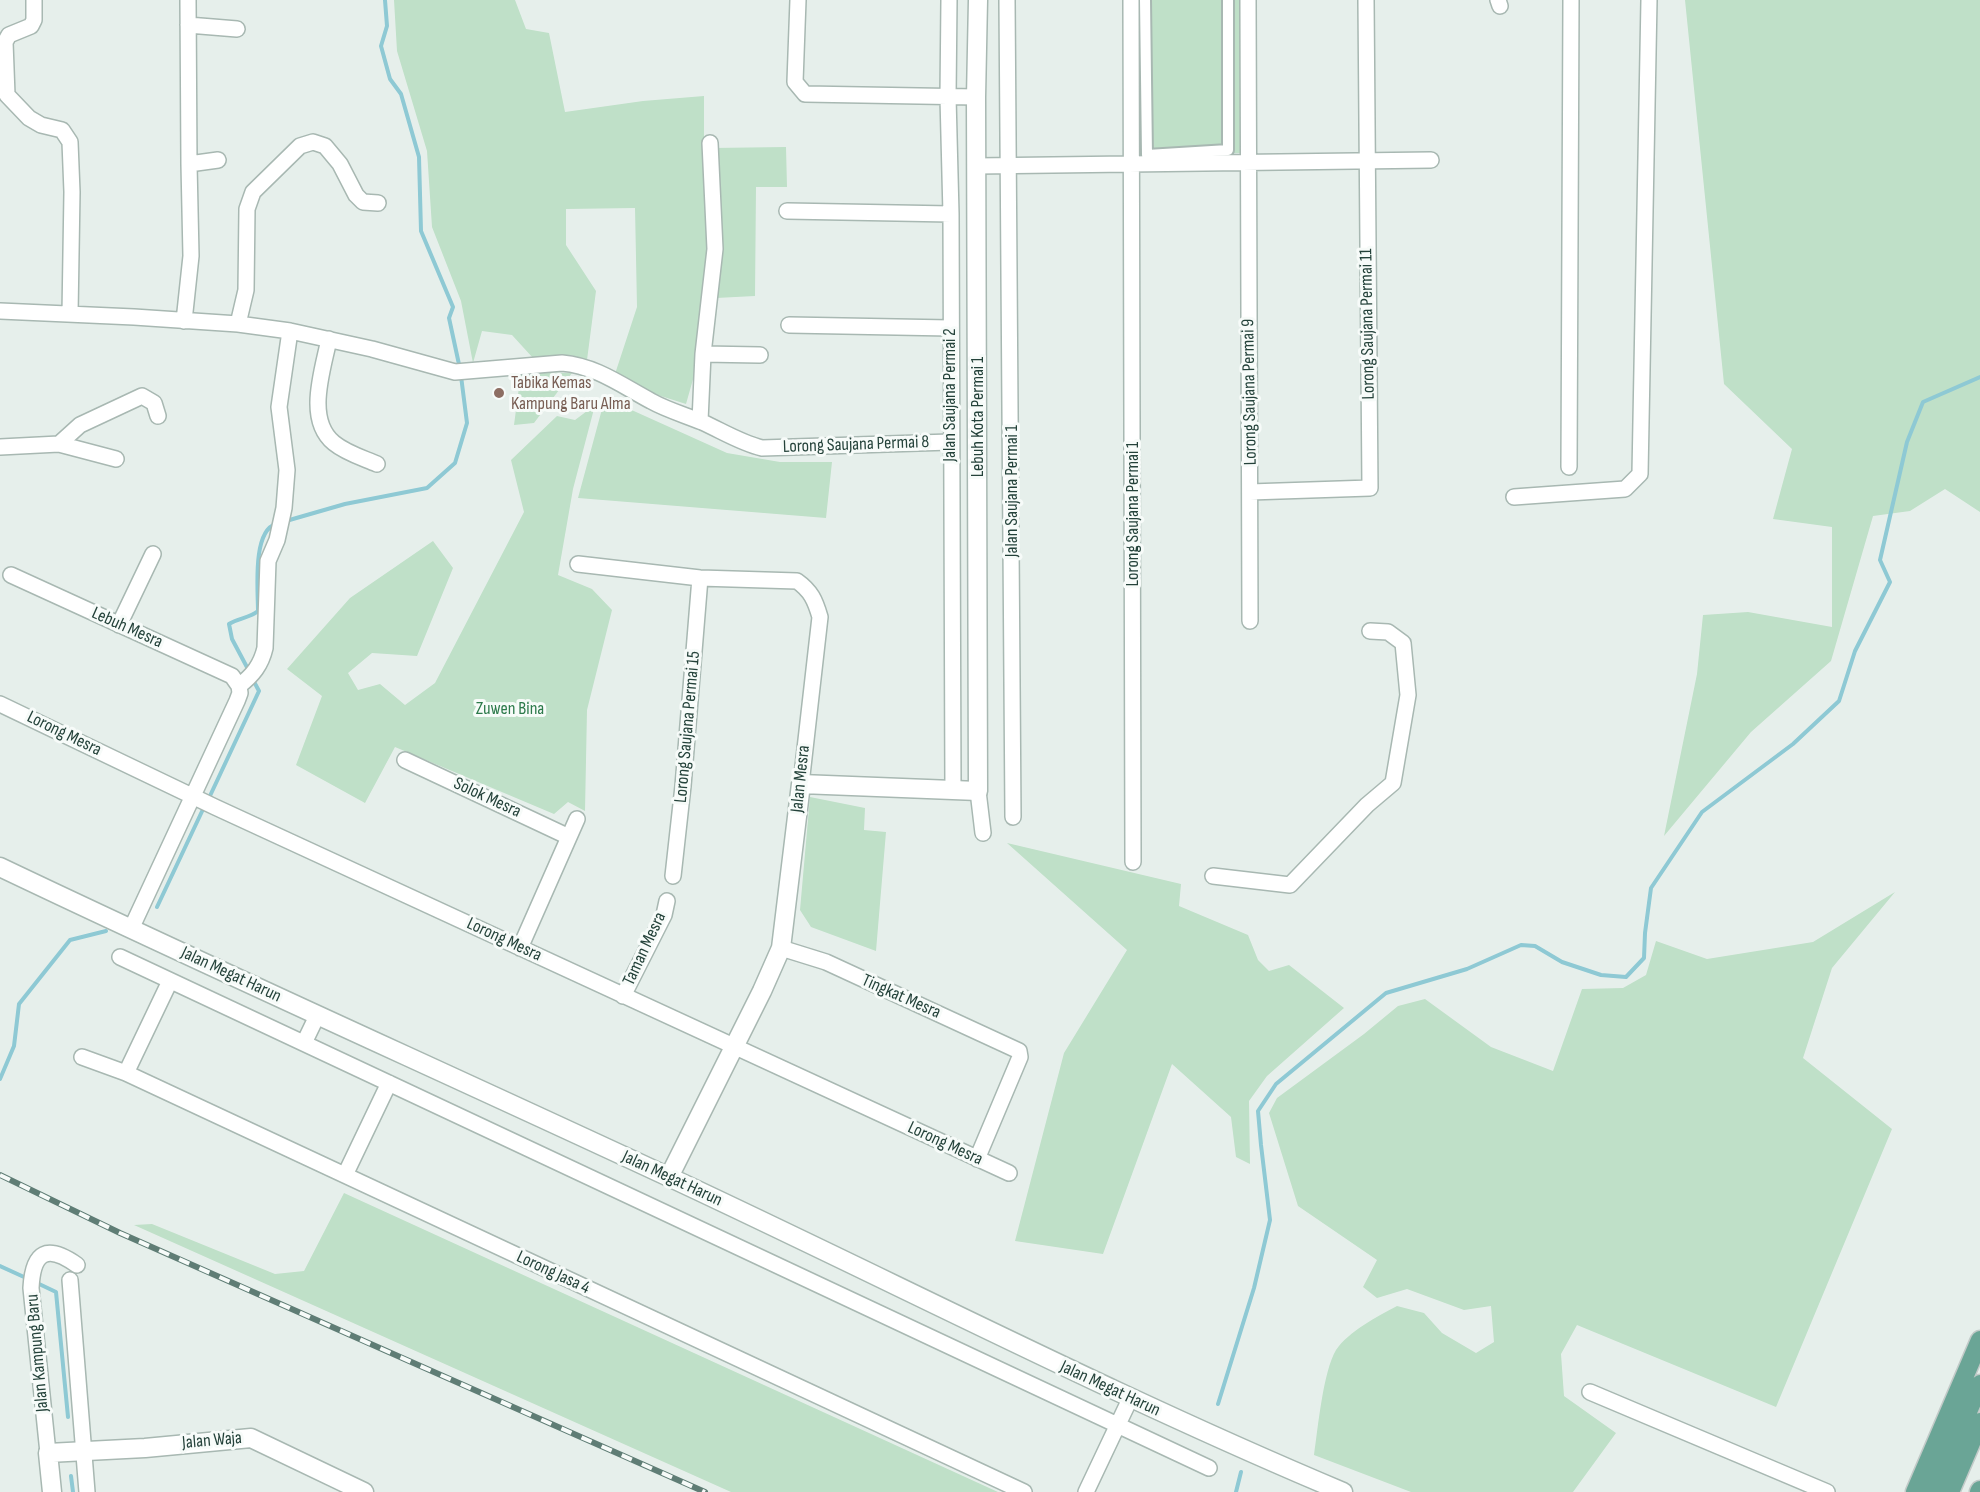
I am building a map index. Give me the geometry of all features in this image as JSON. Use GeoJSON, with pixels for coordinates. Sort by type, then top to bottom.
{"type":"FeatureCollection","features":[{"type":"Feature","properties":{"kind":"main road"},"geometry":{"type":"LineString","coordinates":[[1916,1492],[1980,1340]]}},
{"type":"Feature","properties":{"kind":"main road"},"geometry":{"type":"LineString","coordinates":[[1933,1492],[1980,1384]]}},
{"type":"Feature","properties":{"kind":"main road"},"geometry":{"type":"LineString","coordinates":[[1950,1492],[1980,1422]]}},
{"type":"Feature","properties":{"kind":"street"},"geometry":{"type":"LineString","coordinates":[[34,0],[34,20],[31,26],[9,35],[5,42],[5,89],[10,99],[29,118],[41,125],[62,130],[70,142],[72,192],[70,314]]}},
{"type":"Feature","properties":{"kind":"street"},"geometry":{"type":"LineString","coordinates":[[184,321],[191,256],[188,0]]}},
{"type":"Feature","properties":{"kind":"street"},"geometry":{"type":"LineString","coordinates":[[798,0],[795,82],[805,94],[976,97]]}},
{"type":"Feature","properties":{"kind":"street","name":"Jalan Saujana Permai 2"},"geometry":{"type":"LineString","coordinates":[[949,0],[953,790]]}},
{"type":"Feature","properties":{"kind":"street","name":"Lebuh Kota Permai 1"},"geometry":{"type":"LineString","coordinates":[[978,0],[976,97],[978,791],[983,833]]}},
{"type":"Feature","properties":{"kind":"street"},"geometry":{"type":"LineString","coordinates":[[1007,0],[1008,165]]}},
{"type":"Feature","properties":{"kind":"street","name":"Lorong Saujana Permai 1"},"geometry":{"type":"LineString","coordinates":[[1131,0],[1133,862]]}},
{"type":"Feature","properties":{"kind":"street"},"geometry":{"type":"LineString","coordinates":[[1146,0],[1147,155],[1228,150],[1228,0]]}},
{"type":"Feature","properties":{"kind":"street","name":"Lorong Saujana Permai 9"},"geometry":{"type":"LineString","coordinates":[[1248,0],[1250,621]]}},
{"type":"Feature","properties":{"kind":"street","name":"Lorong Saujana Permai 11"},"geometry":{"type":"LineString","coordinates":[[1250,492],[1370,488],[1366,0]]}},
{"type":"Feature","properties":{"kind":"street"},"geometry":{"type":"LineString","coordinates":[[1569,466],[1571,0]]}},
{"type":"Feature","properties":{"kind":"street"},"geometry":{"type":"LineString","coordinates":[[1514,497],[1624,489],[1640,474],[1649,0]]}},
{"type":"Feature","properties":{"kind":"street"},"geometry":{"type":"LineString","coordinates":[[188,25],[237,29]]}},
{"type":"Feature","properties":{"kind":"street"},"geometry":{"type":"LineString","coordinates":[[238,324],[246,290],[247,209],[253,192],[300,146],[313,142],[325,146],[340,164],[356,195],[363,202],[378,203]]}},
{"type":"Feature","properties":{"kind":"street"},"geometry":{"type":"LineString","coordinates":[[0,311],[238,324],[291,331],[455,372],[562,363],[579,364],[594,369],[654,403],[700,421],[703,354],[715,249],[710,143]]}},
{"type":"Feature","properties":{"kind":"street"},"geometry":{"type":"LineString","coordinates":[[189,164],[218,160]]}},
{"type":"Feature","properties":{"kind":"street"},"geometry":{"type":"LineString","coordinates":[[977,166],[1431,160]]}},
{"type":"Feature","properties":{"kind":"street","name":"Jalan Saujana Permai 1"},"geometry":{"type":"LineString","coordinates":[[1008,165],[1013,817]]}},
{"type":"Feature","properties":{"kind":"street"},"geometry":{"type":"LineString","coordinates":[[787,211],[951,214]]}},
{"type":"Feature","properties":{"kind":"street"},"geometry":{"type":"LineString","coordinates":[[789,325],[950,328]]}},
{"type":"Feature","properties":{"kind":"street"},"geometry":{"type":"LineString","coordinates":[[131,929],[203,801],[240,693],[262,660],[265,648],[268,561],[281,522],[287,470],[279,407],[291,331]]}},
{"type":"Feature","properties":{"kind":"street"},"geometry":{"type":"LineString","coordinates":[[329,339],[318,401],[321,424],[333,442],[348,452],[377,464]]}},
{"type":"Feature","properties":{"kind":"street"},"geometry":{"type":"LineString","coordinates":[[703,354],[760,355]]}},
{"type":"Feature","properties":{"kind":"street"},"geometry":{"type":"LineString","coordinates":[[59,444],[80,425],[142,396],[154,403],[158,416]]}},
{"type":"Feature","properties":{"kind":"street","name":"Lorong Saujana Permai 8"},"geometry":{"type":"LineString","coordinates":[[700,421],[750,445],[762,448],[950,442]]}},
{"type":"Feature","properties":{"kind":"street"},"geometry":{"type":"LineString","coordinates":[[0,447],[59,444],[116,459]]}},
{"type":"Feature","properties":{"kind":"street"},"geometry":{"type":"LineString","coordinates":[[118,624],[153,554]]}},
{"type":"Feature","properties":{"kind":"street","name":"Jalan Mesra"},"geometry":{"type":"LineString","coordinates":[[578,564],[700,578],[796,581],[814,598],[820,616],[781,948],[762,991],[669,1177]]}},
{"type":"Feature","properties":{"kind":"street","name":"Lebuh Mesra"},"geometry":{"type":"LineString","coordinates":[[11,575],[232,676],[248,679]]}},
{"type":"Feature","properties":{"kind":"street","name":"Lorong Saujana Permai 15"},"geometry":{"type":"LineString","coordinates":[[673,876],[683,786],[700,578]]}},
{"type":"Feature","properties":{"kind":"street"},"geometry":{"type":"LineString","coordinates":[[1214,876],[1290,885],[1367,805],[1393,783],[1408,695],[1403,643],[1388,632],[1370,631]]}},
{"type":"Feature","properties":{"kind":"street","name":"Lorong Mesra"},"geometry":{"type":"LineString","coordinates":[[0,704],[203,801],[1009,1173]]}},
{"type":"Feature","properties":{"kind":"street","name":"Solok Mesra"},"geometry":{"type":"LineString","coordinates":[[405,760],[569,837]]}},
{"type":"Feature","properties":{"kind":"street"},"geometry":{"type":"LineString","coordinates":[[801,784],[978,791]]}},
{"type":"Feature","properties":{"kind":"street"},"geometry":{"type":"LineString","coordinates":[[520,948],[577,819]]}},
{"type":"Feature","properties":{"kind":"street","name":"Jalan Megat Harun"},"geometry":{"type":"LineString","coordinates":[[0,867],[317,1016],[669,1177],[1130,1399],[1343,1492]]}},
{"type":"Feature","properties":{"kind":"street","name":"Taman Mesra"},"geometry":{"type":"LineString","coordinates":[[623,996],[664,915],[667,901]]}},
{"type":"Feature","properties":{"kind":"street","name":"Tingkat Mesra"},"geometry":{"type":"LineString","coordinates":[[781,948],[826,962],[1019,1051],[1020,1057],[977,1159]]}},
{"type":"Feature","properties":{"kind":"street","name":"Jalan Megat Harun"},"geometry":{"type":"LineString","coordinates":[[120,957],[1209,1468]]}},
{"type":"Feature","properties":{"kind":"street"},"geometry":{"type":"LineString","coordinates":[[126,1073],[170,981]]}},
{"type":"Feature","properties":{"kind":"street"},"geometry":{"type":"LineString","coordinates":[[304,1043],[317,1016]]}},
{"type":"Feature","properties":{"kind":"street","name":"Lorong Jasa 4"},"geometry":{"type":"LineString","coordinates":[[81,1057],[126,1073],[1024,1492]]}},
{"type":"Feature","properties":{"kind":"street"},"geometry":{"type":"LineString","coordinates":[[345,1175],[389,1083]]}},
{"type":"Feature","properties":{"kind":"street","name":"Jalan Kampung Baru"},"geometry":{"type":"LineString","coordinates":[[52,1492],[31,1288],[32,1273],[40,1258],[46,1253],[54,1252],[63,1255],[77,1265]]}},
{"type":"Feature","properties":{"kind":"street"},"geometry":{"type":"LineString","coordinates":[[70,1280],[87,1492]]}},
{"type":"Feature","properties":{"kind":"street"},"geometry":{"type":"LineString","coordinates":[[1590,1392],[1827,1492]]}},
{"type":"Feature","properties":{"kind":"street"},"geometry":{"type":"LineString","coordinates":[[1086,1492],[1130,1399]]}},
{"type":"Feature","properties":{"kind":"street","name":"Jalan Waja"},"geometry":{"type":"LineString","coordinates":[[48,1453],[251,1438],[362,1492]]}},
{"type":"Feature","properties":{"kind":"green space"},"geometry":{"type":"Polygon","coordinates":[[[394,0],[515,0],[526,29],[549,33],[565,112],[643,101],[704,96],[704,138],[712,148],[786,147],[787,187],[756,187],[755,296],[716,298],[686,404],[645,391],[615,374],[637,307],[635,208],[566,209],[566,245],[596,291],[587,360],[571,355],[533,358],[512,335],[482,331],[473,363],[461,301],[432,227],[427,151],[397,51],[394,0]]]}},
{"type":"Feature","properties":{"kind":"green space"},"geometry":{"type":"Polygon","coordinates":[[[1140,0],[1241,0],[1241,153],[1141,157],[1140,0]]]}},
{"type":"Feature","properties":{"kind":"green space"},"geometry":{"type":"Polygon","coordinates":[[[1685,0],[1980,0],[1980,512],[1945,489],[1910,511],[1873,516],[1831,661],[1751,732],[1664,836],[1697,674],[1703,615],[1748,612],[1832,627],[1832,527],[1773,519],[1792,449],[1724,384],[1685,0]]]}},
{"type":"Feature","properties":{"kind":"green space"},"geometry":{"type":"Polygon","coordinates":[[[521,372],[572,373],[534,423],[514,425],[521,372]]]}},
{"type":"Feature","properties":{"kind":"green space"},"geometry":{"type":"Polygon","coordinates":[[[605,398],[727,453],[780,462],[832,462],[826,518],[578,498],[605,398]]]}},
{"type":"Feature","properties":{"kind":"green space","name":"Zuwen Bina"},"geometry":{"type":"Polygon","coordinates":[[[595,405],[573,489],[558,575],[592,589],[612,610],[587,710],[585,811],[568,802],[554,814],[395,747],[365,803],[296,765],[322,696],[287,669],[350,598],[433,541],[453,568],[417,656],[372,653],[348,673],[358,690],[380,684],[405,705],[435,683],[524,512],[511,460],[557,416],[575,420],[595,405]]]}},
{"type":"Feature","properties":{"kind":"green space"},"geometry":{"type":"Polygon","coordinates":[[[810,797],[865,808],[864,830],[886,832],[876,951],[811,927],[800,910],[810,797]]]}},
{"type":"Feature","properties":{"kind":"green space"},"geometry":{"type":"Polygon","coordinates":[[[1007,843],[1181,884],[1179,906],[1248,935],[1258,960],[1269,971],[1289,965],[1344,1008],[1267,1076],[1249,1101],[1250,1164],[1236,1157],[1231,1117],[1172,1064],[1103,1254],[1015,1241],[1064,1053],[1127,950],[1007,843]]]}},
{"type":"Feature","properties":{"kind":"green space"},"geometry":{"type":"Polygon","coordinates":[[[1895,892],[1832,968],[1803,1058],[1892,1129],[1776,1407],[1577,1325],[1561,1354],[1564,1396],[1616,1433],[1573,1492],[1411,1492],[1314,1455],[1331,1360],[1341,1343],[1348,1337],[1397,1306],[1424,1313],[1442,1333],[1476,1353],[1494,1342],[1491,1306],[1464,1310],[1407,1289],[1377,1298],[1363,1287],[1377,1260],[1298,1206],[1269,1113],[1277,1098],[1398,1006],[1425,999],[1491,1047],[1553,1071],[1582,989],[1623,988],[1646,975],[1656,941],[1707,959],[1813,942],[1895,892]]]}},
{"type":"Feature","properties":{"kind":"green space"},"geometry":{"type":"Polygon","coordinates":[[[344,1193],[998,1492],[731,1492],[134,1225],[152,1224],[275,1274],[304,1271],[344,1193]]]}},
{"type":"Feature","properties":{"kind":"waterway"},"geometry":{"type":"LineString","coordinates":[[385,0],[387,26],[381,46],[390,79],[401,94],[419,157],[421,231],[453,307],[449,318],[460,369]]}},
{"type":"Feature","properties":{"kind":"waterway"},"geometry":{"type":"LineString","coordinates":[[286,521],[345,504],[427,488],[455,463],[467,423],[461,376]]}},
{"type":"Feature","properties":{"kind":"waterway"},"geometry":{"type":"LineString","coordinates":[[1218,1404],[1254,1288],[1270,1220],[1258,1111],[1276,1084],[1386,993],[1467,969],[1521,945],[1535,946],[1562,962],[1601,975],[1626,977],[1644,958],[1651,888],[1702,812],[1793,744],[1839,701],[1855,651],[1890,582],[1880,560],[1907,442],[1923,402],[1980,377]]}},
{"type":"Feature","properties":{"kind":"waterway"},"geometry":{"type":"LineString","coordinates":[[249,671],[232,639],[229,624],[258,611],[257,577],[260,549],[268,529],[276,524]]}},
{"type":"Feature","properties":{"kind":"waterway"},"geometry":{"type":"LineString","coordinates":[[209,798],[259,691],[252,678]]}},
{"type":"Feature","properties":{"kind":"waterway"},"geometry":{"type":"LineString","coordinates":[[157,907],[205,805]]}},
{"type":"Feature","properties":{"kind":"waterway"},"geometry":{"type":"LineString","coordinates":[[0,1079],[14,1046],[19,1004],[70,940],[106,931]]}},
{"type":"Feature","properties":{"kind":"waterway"},"geometry":{"type":"LineString","coordinates":[[0,1266],[24,1277]]}},
{"type":"Feature","properties":{"kind":"waterway"},"geometry":{"type":"LineString","coordinates":[[37,1283],[56,1292],[68,1417]]}},
{"type":"Feature","properties":{"kind":"waterway"},"geometry":{"type":"LineString","coordinates":[[1236,1492],[1241,1472]]}},
{"type":"Feature","properties":{"kind":"waterway"},"geometry":{"type":"LineString","coordinates":[[71,1476],[73,1492]]}},
{"type":"Feature","properties":{"kind":"railway"},"geometry":{"type":"LineString","coordinates":[[0,1175],[120,1233],[705,1492]]}},
{"type":"Feature","properties":{"kind":"place","name":"Tabika Kemas Kampung Baru Alma"},"geometry":{"type":"Point","coordinates":[499,393]}}]}
